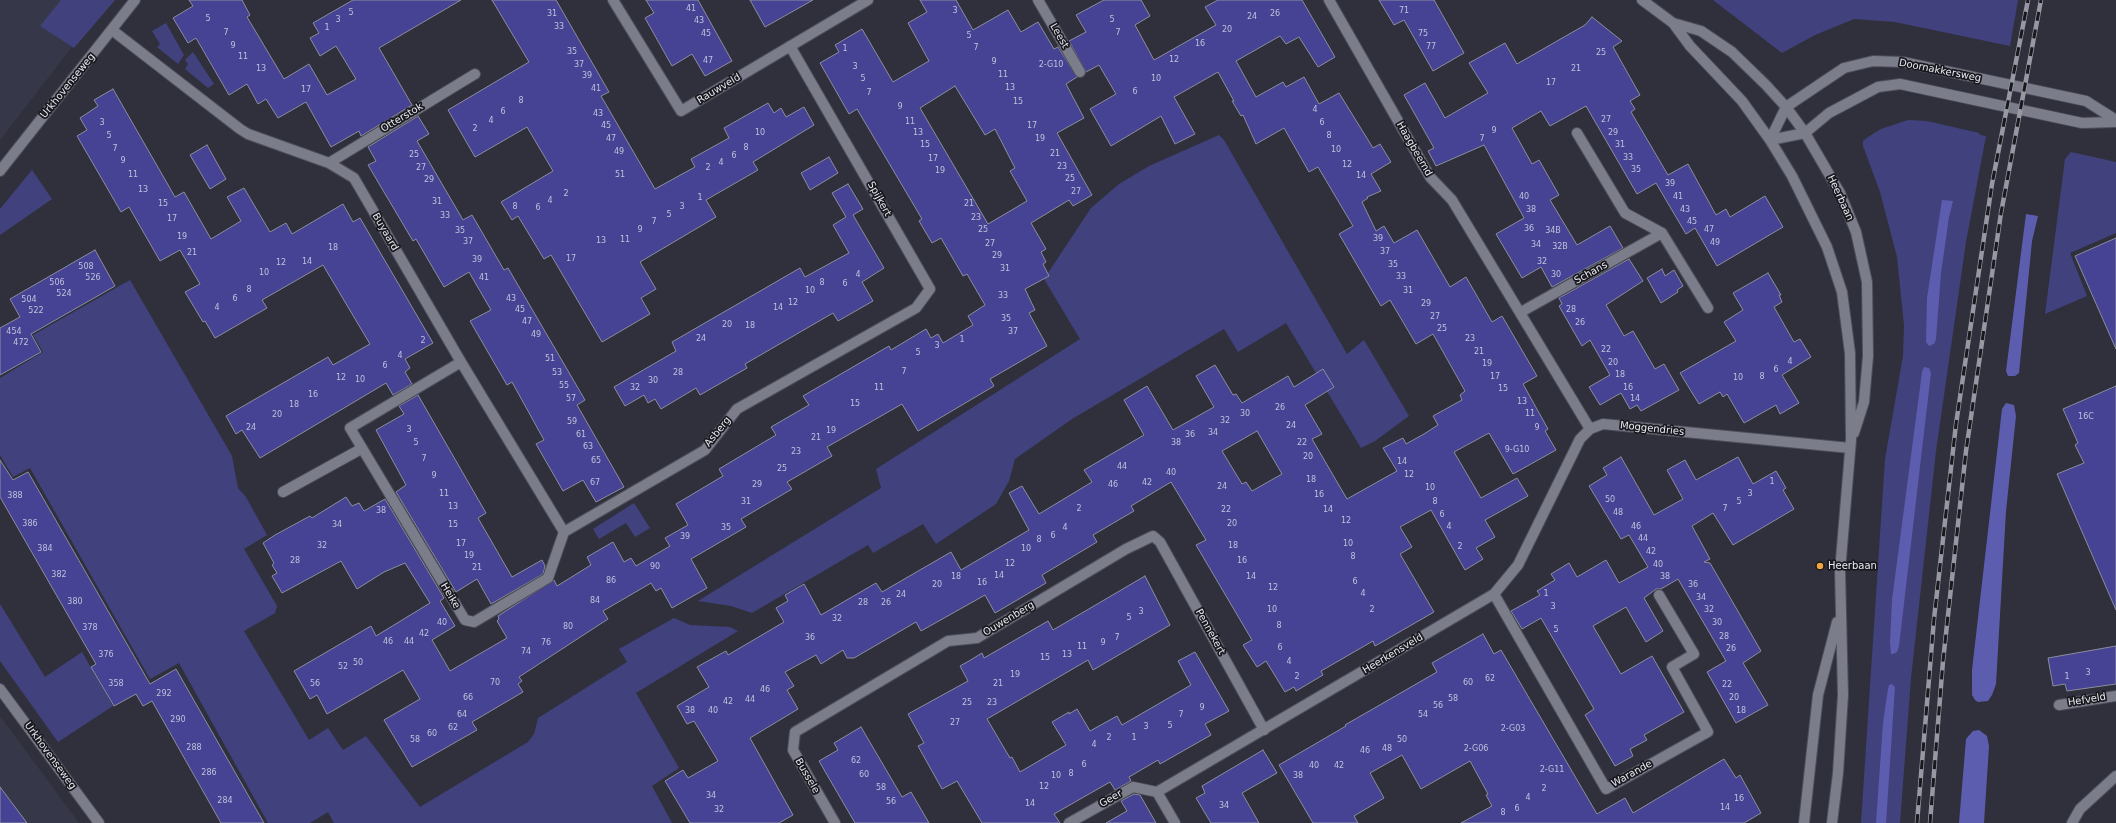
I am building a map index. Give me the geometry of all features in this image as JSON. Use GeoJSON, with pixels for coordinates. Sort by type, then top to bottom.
{"type":"FeatureCollection","features":[{"type":"Feature","properties":{"kind":"street","name":"Urkhovenseweg"},"geometry":{"type":"LineString","coordinates":[[0,171],[135,0]]}},
{"type":"Feature","properties":{"kind":"street","name":"Rauwveld"},"geometry":{"type":"LineString","coordinates":[[613,0],[681,111],[868,0]]}},
{"type":"Feature","properties":{"kind":"street","name":"Leest"},"geometry":{"type":"LineString","coordinates":[[1038,0],[1080,72]]}},
{"type":"Feature","properties":{"kind":"street","name":"Haagbeemd"},"geometry":{"type":"LineString","coordinates":[[1329,0],[1346,33],[1430,177],[1452,200],[1521,312]]}},
{"type":"Feature","properties":{"kind":"street","name":"Heerbaan"},"geometry":{"type":"LineString","coordinates":[[1642,0],[1673,23],[1690,46],[1742,101],[1770,140],[1792,176],[1827,247],[1842,292],[1850,353],[1851,444],[1840,571],[1843,695],[1838,773],[1832,823]]}},
{"type":"Feature","properties":{"kind":"street","name":"Heerbaan"},"geometry":{"type":"LineString","coordinates":[[1673,23],[1701,31],[1732,52],[1786,107],[1805,132],[1840,193],[1854,226],[1867,282],[1868,356],[1864,402],[1851,444]]}},
{"type":"Feature","properties":{"kind":"street","name":"Buyaard"},"geometry":{"type":"LineString","coordinates":[[112,30],[248,134],[329,163],[354,178],[461,362],[564,532]]}},
{"type":"Feature","properties":{"kind":"street","name":"Spijkert"},"geometry":{"type":"LineString","coordinates":[[790,46],[930,289],[916,308],[872,333]]}},
{"type":"Feature","properties":{"kind":"street","name":"Doornakkersweg"},"geometry":{"type":"LineString","coordinates":[[1786,107],[1844,68],[1873,60],[1903,62],[2086,101],[2116,121]]}},
{"type":"Feature","properties":{"kind":"street","name":"Otterstok"},"geometry":{"type":"LineString","coordinates":[[329,163],[475,74]]}},
{"type":"Feature","properties":{"kind":"street","name":"Doornakkersweg"},"geometry":{"type":"LineString","coordinates":[[1770,140],[1805,132],[1829,113],[1878,87],[1900,84],[2082,123],[2116,121]]}},
{"type":"Feature","properties":{"kind":"street"},"geometry":{"type":"LineString","coordinates":[[1770,140],[1786,107]]}},
{"type":"Feature","properties":{"kind":"street"},"geometry":{"type":"LineString","coordinates":[[1577,133],[1625,214],[1662,233],[1708,308]]}},
{"type":"Feature","properties":{"kind":"street","name":"Schans"},"geometry":{"type":"LineString","coordinates":[[1521,312],[1662,233]]}},
{"type":"Feature","properties":{"kind":"street"},"geometry":{"type":"LineString","coordinates":[[1521,312],[1590,429]]}},
{"type":"Feature","properties":{"kind":"street","name":"Asberg"},"geometry":{"type":"LineString","coordinates":[[564,532],[705,450],[737,409],[872,333]]}},
{"type":"Feature","properties":{"kind":"street","name":"Heike"},"geometry":{"type":"LineString","coordinates":[[461,362],[350,428],[361,449],[465,620],[474,622],[548,578],[564,532]]}},
{"type":"Feature","properties":{"kind":"street","name":"Moggendries"},"geometry":{"type":"LineString","coordinates":[[1590,429],[1603,424],[1851,444]]}},
{"type":"Feature","properties":{"kind":"street","name":"Heerkensveld"},"geometry":{"type":"LineString","coordinates":[[1157,792],[1494,594],[1518,565],[1580,439],[1590,429]]}},
{"type":"Feature","properties":{"kind":"street"},"geometry":{"type":"LineString","coordinates":[[283,492],[361,449]]}},
{"type":"Feature","properties":{"kind":"street","name":"Ouwenberg"},"geometry":{"type":"LineString","coordinates":[[820,715],[948,641],[977,638],[1126,548],[1153,536]]}},
{"type":"Feature","properties":{"kind":"street","name":"Pennekert"},"geometry":{"type":"LineString","coordinates":[[1153,536],[1160,542],[1264,730]]}},
{"type":"Feature","properties":{"kind":"street","name":"Warande"},"geometry":{"type":"LineString","coordinates":[[1494,594],[1606,789],[1708,732],[1672,667],[1694,654],[1659,595]]}},
{"type":"Feature","properties":{"kind":"street","name":"Heerbaan"},"geometry":{"type":"LineString","coordinates":[[1804,823],[1818,695],[1840,610]]}},
{"type":"Feature","properties":{"kind":"street","name":"Urkhovenseweg"},"geometry":{"type":"LineString","coordinates":[[0,689],[99,823]]}},
{"type":"Feature","properties":{"kind":"street","name":"Hefveld"},"geometry":{"type":"LineString","coordinates":[[2059,705],[2116,696]]}},
{"type":"Feature","properties":{"kind":"street","name":"Bussele"},"geometry":{"type":"LineString","coordinates":[[820,715],[795,732],[793,750],[835,823]]}},
{"type":"Feature","properties":{"kind":"street"},"geometry":{"type":"LineString","coordinates":[[2072,823],[2080,809],[2116,776]]}},
{"type":"Feature","properties":{"kind":"street","name":"Geer"},"geometry":{"type":"LineString","coordinates":[[1069,823],[1133,786],[1157,792]]}},
{"type":"Feature","properties":{"kind":"street"},"geometry":{"type":"LineString","coordinates":[[1157,792],[1175,823]]}},
{"type":"Feature","properties":{"kind":"shaded area"},"geometry":{"type":"Polygon","coordinates":[[[0,0],[108,0],[0,140],[0,0]]]}},
{"type":"Feature","properties":{"kind":"shaded area"},"geometry":{"type":"Polygon","coordinates":[[[61,0],[115,0],[74,48],[40,26],[61,0]]]}},
{"type":"Feature","properties":{"kind":"shaded area"},"geometry":{"type":"Polygon","coordinates":[[[1713,0],[2018,0],[2010,46],[1895,22],[1854,19],[1815,35],[1782,53],[1713,0]]]}},
{"type":"Feature","properties":{"kind":"shaded area"},"geometry":{"type":"Polygon","coordinates":[[[166,23],[184,55],[178,64],[157,47],[160,44],[152,31],[166,23]]]}},
{"type":"Feature","properties":{"kind":"shaded area"},"geometry":{"type":"Polygon","coordinates":[[[193,52],[214,84],[208,88],[185,69],[188,64],[185,60],[193,52]]]}},
{"type":"Feature","properties":{"kind":"shaded area"},"geometry":{"type":"Polygon","coordinates":[[[1908,120],[1927,121],[1986,136],[1966,242],[1936,451],[1911,678],[1900,823],[1861,823],[1885,459],[1903,356],[1904,325],[1897,257],[1880,192],[1863,146],[1863,141],[1881,129],[1908,120]]]}},
{"type":"Feature","properties":{"kind":"shaded area"},"geometry":{"type":"Polygon","coordinates":[[[1219,135],[1224,140],[1347,354],[1364,340],[1409,416],[1375,441],[1361,448],[1286,323],[1238,352],[1224,329],[1072,419],[1015,459],[1009,481],[996,504],[936,544],[923,524],[873,553],[868,545],[752,613],[731,606],[698,601],[881,488],[876,469],[1080,339],[1044,279],[1091,208],[1119,184],[1149,166],[1219,135]]]}},
{"type":"Feature","properties":{"kind":"shaded area"},"geometry":{"type":"Polygon","coordinates":[[[2071,152],[2116,162],[2116,233],[2070,253],[2087,296],[2045,314],[2065,159],[2071,152]]]}},
{"type":"Feature","properties":{"kind":"shaded area"},"geometry":{"type":"Polygon","coordinates":[[[32,170],[52,199],[0,235],[0,209],[32,170]]]}},
{"type":"Feature","properties":{"kind":"shaded area"},"geometry":{"type":"Polygon","coordinates":[[[1942,200],[1953,201],[1949,217],[1941,273],[1936,339],[1934,344],[1929,346],[1926,342],[1927,298],[1942,200]]]}},
{"type":"Feature","properties":{"kind":"shaded area"},"geometry":{"type":"Polygon","coordinates":[[[2026,214],[2038,216],[2032,241],[2019,373],[2015,376],[2008,376],[2006,371],[2026,214]]]}},
{"type":"Feature","properties":{"kind":"shaded area"},"geometry":{"type":"Polygon","coordinates":[[[130,280],[232,456],[238,488],[246,497],[267,535],[244,549],[277,606],[275,613],[244,631],[309,740],[328,728],[343,750],[366,736],[420,807],[528,742],[534,734],[538,718],[627,662],[619,649],[674,618],[690,625],[730,627],[738,631],[636,693],[679,768],[652,786],[672,823],[334,823],[328,812],[310,823],[268,823],[179,663],[150,679],[30,468],[13,477],[0,455],[0,378],[43,352],[33,335],[130,280]]]}},
{"type":"Feature","properties":{"kind":"shaded area"},"geometry":{"type":"Polygon","coordinates":[[[1924,367],[1929,368],[1931,373],[1899,646],[1897,652],[1891,654],[1890,642],[1892,600],[1922,372],[1924,367]]]}},
{"type":"Feature","properties":{"kind":"shaded area"},"geometry":{"type":"Polygon","coordinates":[[[2006,403],[2014,405],[2016,416],[2006,511],[1996,684],[1988,701],[1978,702],[1972,695],[1972,670],[2002,409],[2006,403]]]}},
{"type":"Feature","properties":{"kind":"shaded area"},"geometry":{"type":"Polygon","coordinates":[[[634,503],[650,528],[635,537],[626,523],[599,539],[593,529],[634,503]]]}},
{"type":"Feature","properties":{"kind":"shaded area"},"geometry":{"type":"Polygon","coordinates":[[[0,604],[45,677],[82,652],[113,706],[58,742],[0,661],[0,604]]]}},
{"type":"Feature","properties":{"kind":"shaded area"},"geometry":{"type":"Polygon","coordinates":[[[1892,684],[1895,687],[1886,823],[1876,823],[1883,723],[1888,689],[1889,685],[1892,684]]]}},
{"type":"Feature","properties":{"kind":"shaded area"},"geometry":{"type":"Polygon","coordinates":[[[0,716],[79,823],[0,823],[0,716]]]}},
{"type":"Feature","properties":{"kind":"shaded area"},"geometry":{"type":"Polygon","coordinates":[[[1979,730],[1987,736],[1989,746],[1984,823],[1959,823],[1966,739],[1973,731],[1979,730]]]}},
{"type":"Feature","properties":{"kind":"building"},"geometry":{"type":"Polygon","coordinates":[[[189,0],[242,0],[250,15],[247,17],[284,79],[309,64],[327,95],[356,79],[336,46],[320,56],[310,38],[319,33],[313,23],[353,0],[461,0],[379,48],[412,105],[361,136],[359,131],[331,147],[306,102],[278,118],[266,99],[258,104],[247,84],[229,95],[196,38],[188,43],[173,18],[193,6],[189,0]]]}},
{"type":"Feature","properties":{"kind":"building"},"geometry":{"type":"Polygon","coordinates":[[[492,0],[556,0],[609,92],[601,96],[655,189],[695,167],[691,159],[729,138],[724,128],[768,103],[774,113],[781,108],[786,117],[804,107],[814,125],[753,162],[758,170],[706,200],[716,217],[640,262],[656,289],[641,298],[650,314],[602,342],[551,255],[544,259],[518,216],[512,220],[501,202],[553,171],[527,127],[475,157],[448,110],[529,62],[492,0]]]}},
{"type":"Feature","properties":{"kind":"building"},"geometry":{"type":"Polygon","coordinates":[[[646,0],[698,0],[732,61],[705,76],[692,54],[672,66],[645,18],[654,13],[646,0]]]}},
{"type":"Feature","properties":{"kind":"building"},"geometry":{"type":"Polygon","coordinates":[[[750,0],[813,0],[765,27],[750,0]]]}},
{"type":"Feature","properties":{"kind":"building"},"geometry":{"type":"Polygon","coordinates":[[[920,0],[956,0],[973,30],[1008,10],[1021,32],[1038,22],[1054,49],[1058,47],[1077,77],[1066,84],[1084,118],[1057,133],[1092,195],[1073,206],[1069,200],[1031,223],[1046,249],[1041,252],[1046,262],[1043,264],[1049,276],[1025,289],[1035,310],[1029,313],[1047,346],[990,379],[994,386],[918,431],[902,404],[827,447],[832,456],[787,482],[792,489],[741,519],[746,527],[691,559],[707,588],[672,608],[661,588],[656,591],[651,583],[603,611],[608,619],[519,677],[522,681],[518,684],[523,692],[472,722],[477,730],[412,767],[384,720],[420,699],[403,670],[327,714],[317,695],[310,699],[294,671],[371,626],[376,636],[430,603],[405,563],[384,572],[357,589],[341,561],[282,593],[272,576],[277,573],[272,565],[274,563],[263,543],[275,535],[310,516],[312,518],[346,497],[352,506],[359,503],[364,511],[385,499],[444,598],[440,601],[455,626],[432,640],[450,671],[507,638],[497,621],[499,619],[498,616],[554,580],[557,586],[591,565],[587,557],[613,542],[624,562],[631,558],[636,566],[670,546],[665,538],[688,525],[676,504],[723,476],[719,469],[776,435],[771,427],[809,405],[803,396],[889,346],[891,350],[926,329],[931,338],[938,334],[943,343],[973,325],[968,316],[985,305],[967,274],[963,276],[941,238],[932,243],[919,221],[922,219],[857,109],[849,114],[820,63],[839,52],[835,45],[862,29],[893,82],[929,61],[908,23],[927,12],[920,0]],[[955,86],[920,108],[988,224],[1027,201],[1010,171],[1015,168],[995,129],[985,135],[955,86]]]}},
{"type":"Feature","properties":{"kind":"building"},"geometry":{"type":"Polygon","coordinates":[[[1104,0],[1141,0],[1150,16],[1135,25],[1154,60],[1216,25],[1205,7],[1218,0],[1302,0],[1335,57],[1318,67],[1299,37],[1286,44],[1280,36],[1236,61],[1256,97],[1283,82],[1286,87],[1304,77],[1319,104],[1339,93],[1373,148],[1380,144],[1391,162],[1371,174],[1381,191],[1367,197],[1368,198],[1362,202],[1376,231],[1384,226],[1394,243],[1417,230],[1450,287],[1466,277],[1492,322],[1502,316],[1537,376],[1523,384],[1548,429],[1545,431],[1556,450],[1513,474],[1489,433],[1454,452],[1481,498],[1517,478],[1528,496],[1485,520],[1495,537],[1476,548],[1483,559],[1465,570],[1431,510],[1400,527],[1412,547],[1400,554],[1434,612],[1375,646],[1373,641],[1321,671],[1323,675],[1296,691],[1294,687],[1285,692],[1266,661],[1257,667],[1243,645],[1252,640],[1196,545],[1206,540],[1171,482],[1131,506],[1134,511],[1093,535],[1097,542],[1042,575],[1046,583],[995,613],[985,595],[921,631],[916,622],[854,658],[847,658],[843,650],[821,664],[816,655],[785,672],[794,686],[787,690],[798,709],[750,738],[793,815],[779,823],[690,823],[665,781],[683,770],[688,778],[718,761],[694,721],[687,724],[677,706],[709,687],[697,667],[726,651],[728,655],[784,622],[776,608],[788,601],[785,595],[804,584],[821,615],[876,583],[882,592],[951,552],[961,570],[1029,530],[1009,493],[1022,486],[1039,514],[1092,482],[1084,470],[1144,435],[1124,400],[1147,386],[1173,430],[1214,407],[1196,376],[1215,365],[1233,395],[1236,394],[1242,403],[1288,376],[1294,387],[1323,369],[1334,387],[1305,405],[1322,434],[1312,439],[1347,499],[1397,471],[1383,448],[1403,438],[1406,444],[1424,434],[1438,425],[1433,416],[1462,400],[1460,395],[1465,391],[1433,334],[1416,344],[1390,300],[1381,306],[1339,234],[1353,226],[1318,167],[1309,172],[1284,128],[1256,144],[1243,115],[1241,116],[1232,101],[1234,101],[1218,72],[1174,97],[1195,134],[1175,144],[1161,116],[1111,146],[1090,109],[1116,94],[1099,65],[1086,72],[1069,41],[1086,32],[1076,15],[1104,0]],[[1257,431],[1222,451],[1242,484],[1246,482],[1252,491],[1282,474],[1257,431]]]}},
{"type":"Feature","properties":{"kind":"building"},"geometry":{"type":"Polygon","coordinates":[[[1379,0],[1434,0],[1464,53],[1433,71],[1404,20],[1394,25],[1379,0]]]}},
{"type":"Feature","properties":{"kind":"building"},"geometry":{"type":"Polygon","coordinates":[[[1592,17],[1622,41],[1613,47],[1640,95],[1630,101],[1635,109],[1631,112],[1668,175],[1688,164],[1716,215],[1726,209],[1730,217],[1765,196],[1783,227],[1717,266],[1695,228],[1686,234],[1656,183],[1637,194],[1586,106],[1550,126],[1541,111],[1512,128],[1532,164],[1539,160],[1559,195],[1550,200],[1577,245],[1610,226],[1623,248],[1552,287],[1541,267],[1522,278],[1496,234],[1524,218],[1484,145],[1436,166],[1428,151],[1434,148],[1404,95],[1425,83],[1445,118],[1488,93],[1469,63],[1505,43],[1517,64],[1585,25],[1592,17]]]}},
{"type":"Feature","properties":{"kind":"building"},"geometry":{"type":"Polygon","coordinates":[[[113,89],[175,197],[184,192],[211,239],[241,221],[227,197],[244,188],[270,232],[286,223],[292,234],[343,204],[353,222],[360,218],[433,343],[405,359],[410,368],[405,372],[412,384],[393,395],[386,383],[260,458],[242,430],[236,434],[226,416],[328,357],[333,365],[370,344],[323,265],[262,300],[267,308],[215,338],[205,321],[203,322],[185,292],[200,284],[180,250],[160,261],[129,207],[121,212],[77,136],[87,130],[80,118],[98,106],[94,100],[113,89]]]}},
{"type":"Feature","properties":{"kind":"building"},"geometry":{"type":"Polygon","coordinates":[[[418,116],[429,134],[417,141],[463,220],[472,215],[504,270],[508,268],[585,400],[577,405],[624,487],[596,502],[583,480],[563,491],[536,444],[544,440],[512,382],[507,385],[470,321],[491,310],[469,272],[444,287],[416,239],[413,241],[368,165],[376,161],[368,147],[418,116]]]}},
{"type":"Feature","properties":{"kind":"building"},"geometry":{"type":"Polygon","coordinates":[[[207,145],[226,179],[210,189],[190,155],[207,145]]]}},
{"type":"Feature","properties":{"kind":"building"},"geometry":{"type":"Polygon","coordinates":[[[829,157],[838,173],[810,190],[801,173],[829,157]]]}},
{"type":"Feature","properties":{"kind":"building"},"geometry":{"type":"Polygon","coordinates":[[[848,184],[863,209],[853,215],[884,268],[862,282],[873,301],[838,321],[833,313],[745,364],[747,368],[700,395],[696,388],[661,409],[655,399],[648,403],[644,395],[625,406],[614,387],[676,351],[672,342],[800,268],[805,277],[849,253],[833,225],[846,217],[832,193],[848,184]]]}},
{"type":"Feature","properties":{"kind":"building"},"geometry":{"type":"Polygon","coordinates":[[[2116,238],[2116,349],[2075,256],[2116,238]]]}},
{"type":"Feature","properties":{"kind":"building"},"geometry":{"type":"Polygon","coordinates":[[[95,250],[115,286],[31,334],[41,352],[0,375],[0,328],[20,317],[10,299],[95,250]]]}},
{"type":"Feature","properties":{"kind":"building"},"geometry":{"type":"Polygon","coordinates":[[[1629,259],[1643,281],[1606,305],[1624,336],[1633,331],[1655,369],[1664,364],[1679,390],[1641,411],[1637,405],[1630,409],[1621,393],[1600,405],[1589,387],[1610,375],[1590,340],[1582,346],[1559,306],[1562,304],[1559,298],[1629,259]]]}},
{"type":"Feature","properties":{"kind":"building"},"geometry":{"type":"Polygon","coordinates":[[[1662,269],[1665,276],[1674,270],[1683,286],[1677,290],[1678,292],[1661,303],[1647,278],[1662,269]]]}},
{"type":"Feature","properties":{"kind":"building"},"geometry":{"type":"Polygon","coordinates":[[[1768,273],[1781,295],[1779,295],[1782,302],[1774,307],[1794,342],[1800,339],[1811,357],[1782,375],[1799,403],[1780,414],[1776,405],[1744,423],[1727,394],[1723,397],[1720,392],[1699,404],[1680,373],[1736,341],[1724,322],[1743,310],[1733,293],[1768,273]]]}},
{"type":"Feature","properties":{"kind":"building"},"geometry":{"type":"Polygon","coordinates":[[[2116,386],[2116,610],[2057,474],[2084,463],[2075,445],[2078,443],[2063,409],[2116,386]]]}},
{"type":"Feature","properties":{"kind":"building"},"geometry":{"type":"Polygon","coordinates":[[[418,395],[486,513],[478,518],[512,577],[542,560],[545,566],[543,574],[491,604],[477,579],[456,592],[396,492],[406,485],[376,430],[404,414],[399,406],[418,395]]]}},
{"type":"Feature","properties":{"kind":"building"},"geometry":{"type":"Polygon","coordinates":[[[1621,457],[1654,515],[1683,499],[1667,470],[1685,460],[1696,480],[1738,457],[1753,484],[1776,471],[1786,488],[1783,490],[1794,509],[1733,545],[1713,513],[1692,526],[1710,559],[1704,562],[1710,563],[1761,651],[1743,663],[1768,705],[1736,723],[1707,672],[1726,661],[1678,579],[1661,589],[1656,589],[1644,598],[1663,631],[1646,642],[1626,607],[1593,626],[1621,674],[1652,656],[1684,712],[1644,735],[1647,740],[1630,749],[1633,756],[1615,766],[1585,715],[1594,709],[1541,618],[1522,629],[1511,611],[1540,595],[1537,591],[1555,580],[1551,574],[1569,563],[1577,577],[1606,560],[1619,583],[1648,567],[1629,535],[1621,539],[1589,486],[1607,475],[1603,468],[1621,457]]]}},
{"type":"Feature","properties":{"kind":"building"},"geometry":{"type":"Polygon","coordinates":[[[0,460],[13,480],[28,472],[150,684],[176,669],[264,823],[221,823],[152,701],[143,706],[136,694],[114,706],[91,667],[96,664],[0,497],[0,460]]]}},
{"type":"Feature","properties":{"kind":"building"},"geometry":{"type":"Polygon","coordinates":[[[1145,576],[1170,625],[1093,670],[1088,660],[987,719],[1010,758],[1012,757],[1020,772],[1066,745],[1052,722],[1077,709],[1090,731],[1117,716],[1122,725],[1191,685],[1178,661],[1195,652],[1229,711],[1205,724],[1211,735],[1160,764],[1158,760],[1129,777],[1131,781],[1115,790],[1110,782],[1054,814],[1060,823],[982,823],[957,781],[942,789],[918,746],[924,743],[908,714],[968,681],[960,666],[982,653],[984,658],[1048,621],[1053,630],[1145,576]]]}},
{"type":"Feature","properties":{"kind":"building"},"geometry":{"type":"Polygon","coordinates":[[[1483,634],[1494,654],[1501,650],[1597,814],[1625,798],[1633,813],[1724,759],[1736,778],[1740,775],[1761,813],[1744,823],[1461,823],[1492,806],[1486,795],[1488,794],[1470,761],[1421,789],[1402,755],[1370,773],[1384,798],[1354,816],[1358,823],[1313,823],[1279,765],[1437,672],[1432,663],[1483,634]]]}},
{"type":"Feature","properties":{"kind":"building"},"geometry":{"type":"Polygon","coordinates":[[[2116,646],[2116,684],[2067,691],[2065,684],[2053,686],[2048,658],[2116,646]]]}},
{"type":"Feature","properties":{"kind":"building"},"geometry":{"type":"Polygon","coordinates":[[[861,727],[902,797],[911,792],[929,823],[855,823],[819,761],[838,750],[834,743],[861,727]]]}},
{"type":"Feature","properties":{"kind":"building"},"geometry":{"type":"Polygon","coordinates":[[[1263,750],[1277,773],[1242,793],[1259,823],[1211,823],[1196,798],[1205,793],[1202,786],[1263,750]]]}},
{"type":"Feature","properties":{"kind":"building"},"geometry":{"type":"Polygon","coordinates":[[[0,787],[27,823],[0,823],[0,787]]]}},
{"type":"Feature","properties":{"kind":"building"},"geometry":{"type":"Polygon","coordinates":[[[1134,794],[1140,795],[1156,823],[1106,823],[1127,811],[1121,801],[1134,794]]]}},
{"type":"Feature","properties":{"kind":"railway"},"geometry":{"type":"LineString","coordinates":[[1917,823],[1934,619],[1956,424],[1992,184],[2028,0]]}},
{"type":"Feature","properties":{"kind":"railway"},"geometry":{"type":"LineString","coordinates":[[1930,823],[1943,661],[1966,451],[2001,213],[2041,0]]}},
{"type":"Feature","properties":{"kind":"place","name":"Heerbaan"},"geometry":{"type":"Point","coordinates":[1820,566]}}]}
